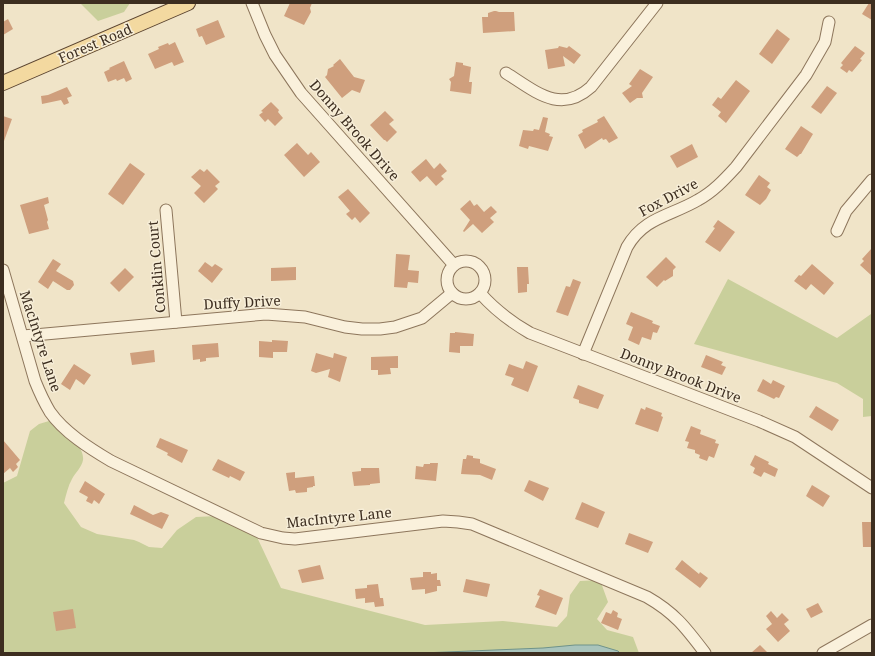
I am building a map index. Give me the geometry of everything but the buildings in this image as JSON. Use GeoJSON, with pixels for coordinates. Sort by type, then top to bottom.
{"type":"FeatureCollection","features":[{"type":"Feature","properties":{"kind":"main road","name":"Forest Road"},"geometry":{"type":"LineString","coordinates":[[3,83],[188,3]]}},
{"type":"Feature","properties":{"kind":"street","name":"Donny Brook Drive"},"geometry":{"type":"LineString","coordinates":[[252,3],[275,55],[301,93],[454,265]]}},
{"type":"Feature","properties":{"kind":"street"},"geometry":{"type":"LineString","coordinates":[[506,73],[543,96],[551,99],[568,100],[576,98],[591,87],[657,3]]}},
{"type":"Feature","properties":{"kind":"street","name":"Fox Drive"},"geometry":{"type":"LineString","coordinates":[[583,354],[632,238],[648,223],[698,200],[725,180],[806,75],[825,42],[829,22]]}},
{"type":"Feature","properties":{"kind":"street"},"geometry":{"type":"LineString","coordinates":[[837,230],[846,211],[872,180]]}},
{"type":"Feature","properties":{"kind":"street","name":"Conklin Court"},"geometry":{"type":"LineString","coordinates":[[166,210],[176,322]]}},
{"type":"Feature","properties":{"kind":"street"},"geometry":{"type":"LineString","coordinates":[[466,261],[478,265],[485,276],[484,288],[480,293],[469,299],[463,299],[452,294],[446,282],[447,275],[454,265],[466,261]]}},
{"type":"Feature","properties":{"kind":"street","name":"MacIntyre Lane"},"geometry":{"type":"LineString","coordinates":[[3,270],[35,381],[42,398],[51,413],[66,430],[110,461],[261,533],[278,537],[295,538],[443,521],[472,524],[647,597],[673,614],[685,626],[705,653]]}},
{"type":"Feature","properties":{"kind":"street","name":"Donny Brook Drive"},"geometry":{"type":"LineString","coordinates":[[480,293],[490,305],[513,324],[530,334],[733,410],[795,437],[872,488]]}},
{"type":"Feature","properties":{"kind":"street","name":"Duffy Drive"},"geometry":{"type":"LineString","coordinates":[[23,336],[266,314],[305,317],[362,330],[380,329],[395,327],[422,318],[452,294]]}},
{"type":"Feature","properties":{"kind":"street"},"geometry":{"type":"LineString","coordinates":[[823,653],[872,626]]}},
{"type":"Feature","properties":{"kind":"green space"},"geometry":{"type":"Polygon","coordinates":[[[80,3],[130,3],[124,12],[98,21],[80,3]]]}},
{"type":"Feature","properties":{"kind":"green space"},"geometry":{"type":"Polygon","coordinates":[[[728,279],[837,338],[871,314],[872,311],[872,416],[863,417],[863,399],[837,383],[694,344],[728,279]]]}},
{"type":"Feature","properties":{"kind":"green space"},"geometry":{"type":"Polygon","coordinates":[[[49,421],[71,438],[83,454],[82,463],[73,477],[64,503],[81,527],[97,534],[134,540],[149,547],[162,548],[177,530],[196,517],[217,516],[256,535],[281,588],[425,625],[503,621],[557,627],[567,616],[570,595],[580,581],[600,580],[608,602],[597,619],[607,630],[633,637],[639,653],[3,653],[3,483],[17,476],[30,431],[39,424],[49,421]]]}},
{"type":"Feature","properties":{"kind":"water"},"geometry":{"type":"Polygon","coordinates":[[[575,645],[598,645],[620,653],[422,653],[543,648],[575,645]]]}}]}
